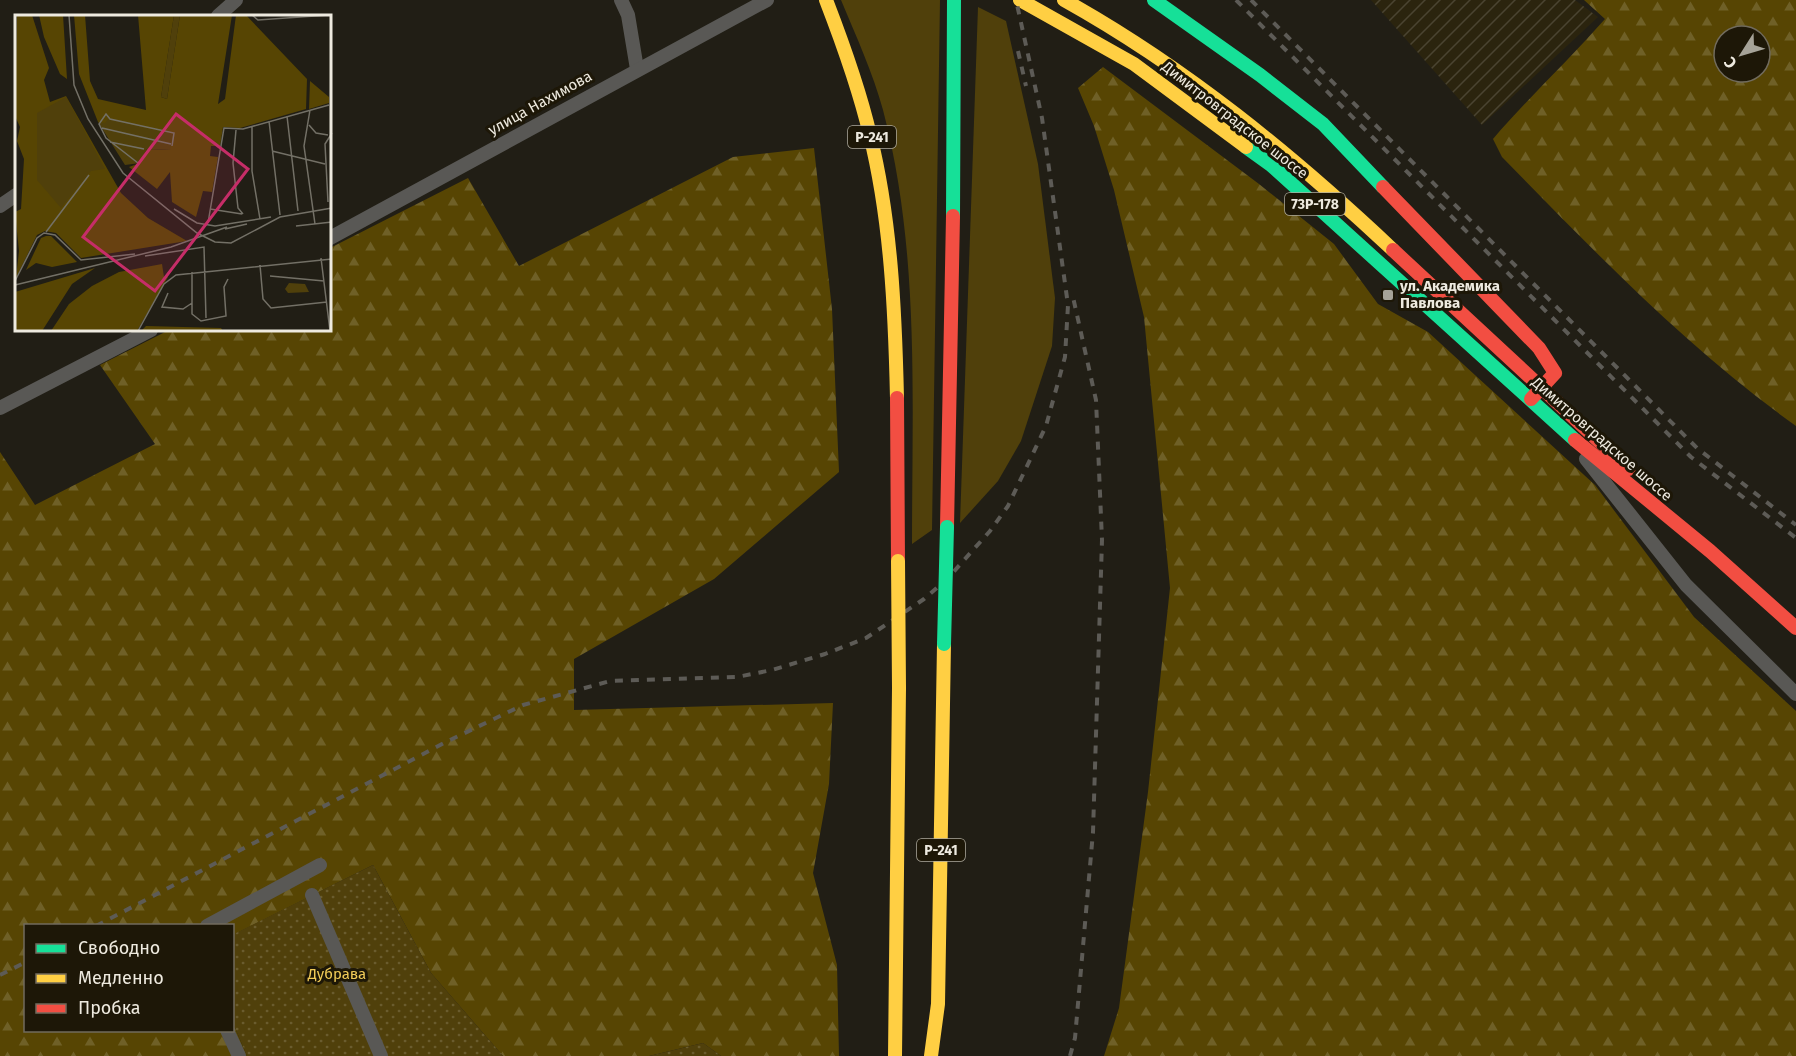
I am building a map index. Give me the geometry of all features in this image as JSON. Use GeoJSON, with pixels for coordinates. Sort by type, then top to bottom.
{"type":"FeatureCollection","features":[{"type":"Feature","properties":{"kind":"main road","name":"Р-241"},"geometry":{"type":"LineString","coordinates":[[826,0],[845,43],[862,94],[877,159],[889,248],[898,369],[899,688],[895,1056]]}},
{"type":"Feature","properties":{"kind":"main road","name":"Р-241"},"geometry":{"type":"LineString","coordinates":[[931,1056],[938,1004],[952,289],[954,0]]}},
{"type":"Feature","properties":{"kind":"main road","name":"Димитровградское шоссе"},"geometry":{"type":"LineString","coordinates":[[1020,0],[1081,32],[1164,84],[1271,165],[1567,434],[1710,551],[1796,628]]}},
{"type":"Feature","properties":{"kind":"main road","name":"Димитровградское шоссе"},"geometry":{"type":"LineString","coordinates":[[1064,0],[1185,73],[1244,117],[1330,191],[1543,386],[1629,468],[1710,551]]}},
{"type":"Feature","properties":{"kind":"main road"},"geometry":{"type":"LineString","coordinates":[[1154,0],[1293,99],[1340,140],[1539,348],[1555,373],[1530,400]]}},
{"type":"Feature","properties":{"kind":"street"},"geometry":{"type":"LineString","coordinates":[[219,15],[236,0]]}},
{"type":"Feature","properties":{"kind":"street"},"geometry":{"type":"LineString","coordinates":[[621,0],[628,15],[637,69]]}},
{"type":"Feature","properties":{"kind":"street","name":"улица Нахимова"},"geometry":{"type":"LineString","coordinates":[[332,237],[766,0]]}},
{"type":"Feature","properties":{"kind":"street"},"geometry":{"type":"LineString","coordinates":[[0,206],[15,196]]}},
{"type":"Feature","properties":{"kind":"street"},"geometry":{"type":"LineString","coordinates":[[0,408],[147,332]]}},
{"type":"Feature","properties":{"kind":"street"},"geometry":{"type":"LineString","coordinates":[[1567,434],[1686,585],[1796,694]]}},
{"type":"Feature","properties":{"kind":"street"},"geometry":{"type":"LineString","coordinates":[[1642,531],[1645,523],[1653,515],[1670,519]]}},
{"type":"Feature","properties":{"kind":"street"},"geometry":{"type":"LineString","coordinates":[[211,924],[320,865]]}},
{"type":"Feature","properties":{"kind":"street"},"geometry":{"type":"LineString","coordinates":[[312,895],[381,1056]]}},
{"type":"Feature","properties":{"kind":"street"},"geometry":{"type":"LineString","coordinates":[[228,1032],[239,1056]]}},
{"type":"Feature","properties":{"kind":"shaded area"},"geometry":{"type":"Polygon","coordinates":[[[1371,0],[1575,0],[1598,17],[1482,125],[1371,0]]]}},
{"type":"Feature","properties":{"kind":"green space"},"geometry":{"type":"Polygon","coordinates":[[[841,0],[940,0],[932,530],[912,544],[913,380],[903,217],[895,163],[879,96],[841,0]]]}},
{"type":"Feature","properties":{"kind":"green space"},"geometry":{"type":"Polygon","coordinates":[[[1584,0],[1796,0],[1796,426],[1756,396],[1680,332],[1502,157],[1493,139],[1605,19],[1584,0]]]}},
{"type":"Feature","properties":{"kind":"green space"},"geometry":{"type":"Polygon","coordinates":[[[978,7],[1006,21],[1038,164],[1055,298],[1052,346],[1021,441],[998,481],[960,523],[978,7]]]}},
{"type":"Feature","properties":{"kind":"green space"},"geometry":{"type":"Polygon","coordinates":[[[1103,67],[1259,184],[1334,244],[1378,304],[1428,332],[1595,485],[1694,617],[1796,711],[1796,1056],[1104,1056],[1119,1008],[1148,792],[1170,588],[1144,317],[1114,190],[1094,126],[1078,88],[1103,67]]]}},
{"type":"Feature","properties":{"kind":"green space"},"geometry":{"type":"Polygon","coordinates":[[[814,148],[832,309],[839,472],[714,579],[574,659],[574,710],[833,703],[829,784],[813,873],[837,965],[839,1056],[721,1056],[703,1043],[649,1056],[503,1056],[431,973],[373,865],[234,934],[234,924],[24,924],[24,1032],[234,1032],[234,1025],[247,1056],[0,1056],[0,452],[35,505],[155,444],[100,365],[165,332],[332,332],[332,247],[468,178],[519,266],[733,157],[814,148]]]}},
{"type":"Feature","properties":{"kind":"green space","name":"Дубрава"},"geometry":{"type":"Polygon","coordinates":[[[373,865],[431,973],[503,1056],[247,1056],[234,1025],[234,934],[373,865]]]}},
{"type":"Feature","properties":{"kind":"green space"},"geometry":{"type":"Polygon","coordinates":[[[703,1043],[721,1056],[649,1056],[703,1043]]]}},
{"type":"Feature","properties":{"kind":"railway"},"geometry":{"type":"LineString","coordinates":[[100,924],[446,742],[523,705],[610,681],[737,677],[772,670],[825,654],[866,638],[924,599],[948,578],[990,531],[1008,506],[1046,426],[1065,357],[1068,305],[1042,118],[1016,0]]}},
{"type":"Feature","properties":{"kind":"railway"},"geometry":{"type":"LineString","coordinates":[[1236,0],[1691,457],[1796,538]]}},
{"type":"Feature","properties":{"kind":"railway"},"geometry":{"type":"LineString","coordinates":[[1251,0],[1697,448],[1796,525]]}},
{"type":"Feature","properties":{"kind":"railway"},"geometry":{"type":"LineString","coordinates":[[1018,51],[1026,86]]}},
{"type":"Feature","properties":{"kind":"railway"},"geometry":{"type":"LineString","coordinates":[[1070,1056],[1075,1038],[1093,832],[1102,540],[1096,400],[1073,297]]}},
{"type":"Feature","properties":{"kind":"railway"},"geometry":{"type":"LineString","coordinates":[[0,975],[24,963]]}},
{"type":"Feature","properties":{"kind":"traffic: fast"},"geometry":{"type":"LineString","coordinates":[[953,216],[954,0]]}},
{"type":"Feature","properties":{"kind":"traffic: fast"},"geometry":{"type":"LineString","coordinates":[[1154,0],[1260,75],[1323,124],[1383,187]]}},
{"type":"Feature","properties":{"kind":"traffic: fast"},"geometry":{"type":"LineString","coordinates":[[1246,147],[1271,165],[1575,440]]}},
{"type":"Feature","properties":{"kind":"traffic: fast"},"geometry":{"type":"LineString","coordinates":[[944,644],[947,527]]}},
{"type":"Feature","properties":{"kind":"traffic: slow"},"geometry":{"type":"LineString","coordinates":[[826,0],[866,118],[883,200],[891,265],[897,398]]}},
{"type":"Feature","properties":{"kind":"traffic: slow"},"geometry":{"type":"LineString","coordinates":[[1020,0],[1134,64],[1246,147]]}},
{"type":"Feature","properties":{"kind":"traffic: slow"},"geometry":{"type":"LineString","coordinates":[[1064,0],[1153,54],[1236,115],[1316,180],[1393,250]]}},
{"type":"Feature","properties":{"kind":"traffic: slow"},"geometry":{"type":"LineString","coordinates":[[898,561],[899,688]]}},
{"type":"Feature","properties":{"kind":"traffic: slow"},"geometry":{"type":"LineString","coordinates":[[931,1056],[938,1004],[944,644]]}},
{"type":"Feature","properties":{"kind":"traffic: slow"},"geometry":{"type":"LineString","coordinates":[[895,1056],[899,688]]}},
{"type":"Feature","properties":{"kind":"traffic: jam"},"geometry":{"type":"LineString","coordinates":[[1383,187],[1539,348],[1555,373],[1531,399]]}},
{"type":"Feature","properties":{"kind":"traffic: jam"},"geometry":{"type":"LineString","coordinates":[[947,527],[953,216]]}},
{"type":"Feature","properties":{"kind":"traffic: jam"},"geometry":{"type":"LineString","coordinates":[[1393,250],[1629,469]]}},
{"type":"Feature","properties":{"kind":"traffic: jam"},"geometry":{"type":"LineString","coordinates":[[897,398],[898,561]]}},
{"type":"Feature","properties":{"kind":"traffic: jam"},"geometry":{"type":"LineString","coordinates":[[1575,440],[1710,551],[1796,628]]}},
{"type":"Feature","properties":{"kind":"place","name":"ул. Академика Павлова"},"geometry":{"type":"Point","coordinates":[1388,295]}}]}
